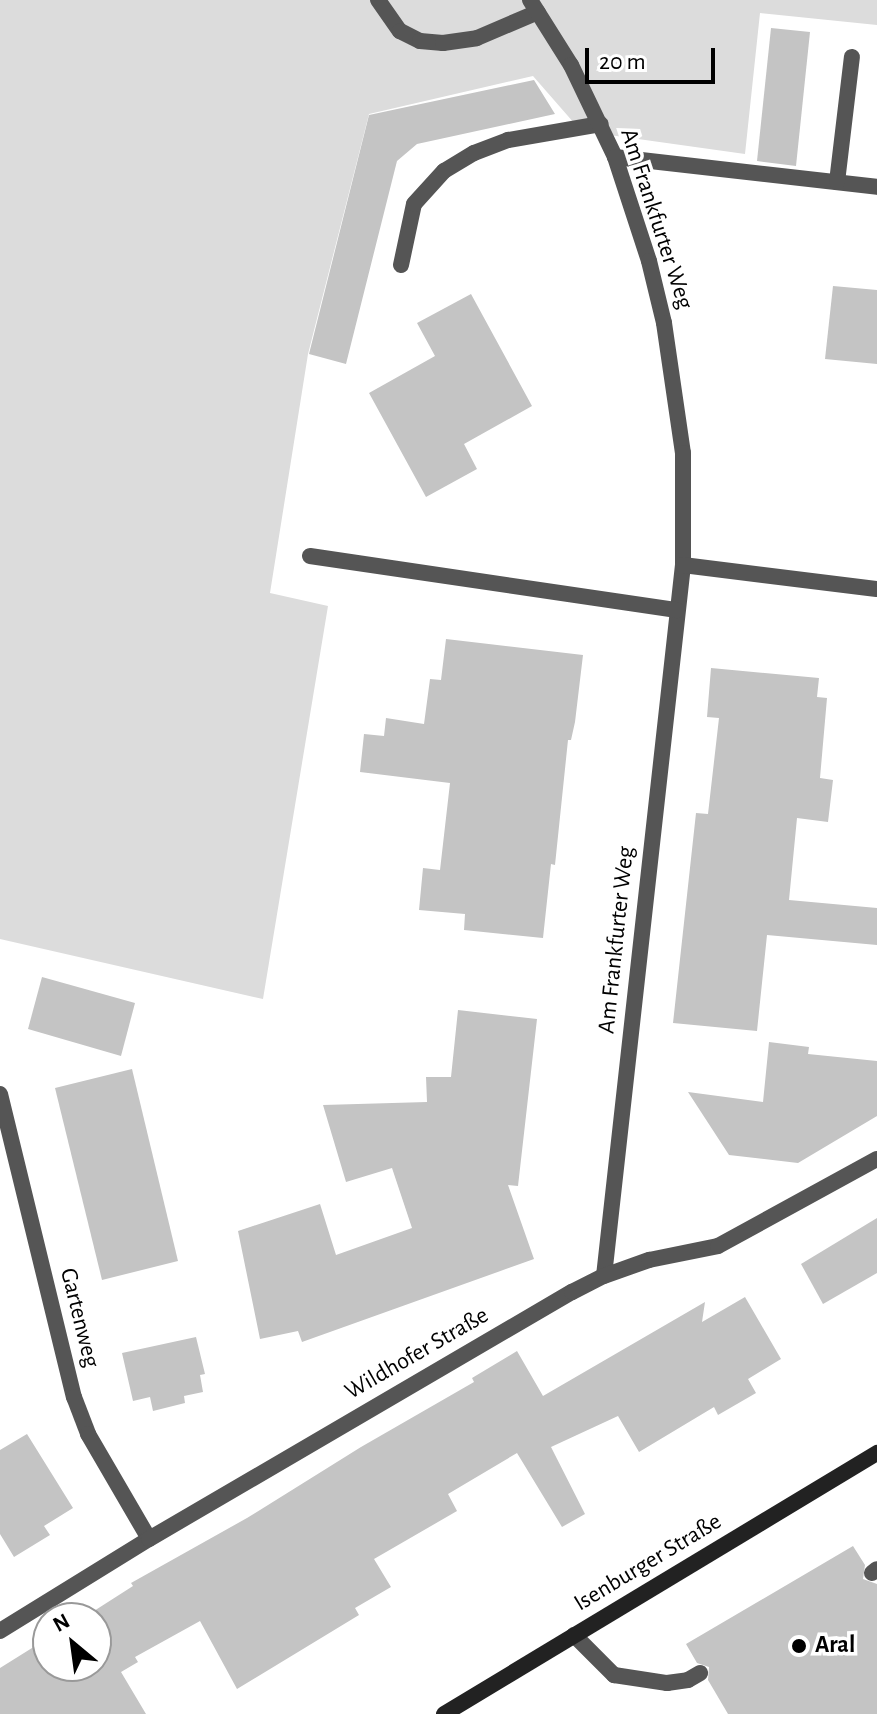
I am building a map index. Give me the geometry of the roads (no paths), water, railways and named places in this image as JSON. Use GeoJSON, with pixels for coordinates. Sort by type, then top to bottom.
{"type":"FeatureCollection","features":[{"type":"Feature","properties":{"kind":"main road","name":"Isenburger Straße"},"geometry":{"type":"LineString","coordinates":[[444,1714],[877,1453]]}},
{"type":"Feature","properties":{"kind":"street"},"geometry":{"type":"LineString","coordinates":[[378,0],[400,31],[420,41],[443,43],[477,38],[534,6]]}},
{"type":"Feature","properties":{"kind":"street","name":"Am Frankfurter Weg"},"geometry":{"type":"LineString","coordinates":[[534,6],[571,65],[601,124],[649,261],[675,383],[683,465],[683,565],[604,1276]]}},
{"type":"Feature","properties":{"kind":"street"},"geometry":{"type":"LineString","coordinates":[[837,182],[852,57]]}},
{"type":"Feature","properties":{"kind":"street"},"geometry":{"type":"LineString","coordinates":[[401,265],[414,204],[444,171],[474,153],[508,140],[601,124]]}},
{"type":"Feature","properties":{"kind":"street"},"geometry":{"type":"LineString","coordinates":[[615,157],[877,187]]}},
{"type":"Feature","properties":{"kind":"street"},"geometry":{"type":"LineString","coordinates":[[310,556],[677,610]]}},
{"type":"Feature","properties":{"kind":"street"},"geometry":{"type":"LineString","coordinates":[[683,565],[877,589]]}},
{"type":"Feature","properties":{"kind":"street","name":"Gartenweg"},"geometry":{"type":"LineString","coordinates":[[0,1094],[74,1397],[88,1434],[149,1539]]}},
{"type":"Feature","properties":{"kind":"street","name":"Wildhofer Straße"},"geometry":{"type":"LineString","coordinates":[[0,1631],[149,1539],[604,1276],[649,1260],[718,1246],[877,1159]]}},
{"type":"Feature","properties":{"kind":"street"},"geometry":{"type":"LineString","coordinates":[[574,1635],[614,1675],[667,1683],[688,1680],[700,1673]]}},
{"type":"Feature","properties":{"kind":"place","name":"Aral"},"geometry":{"type":"Point","coordinates":[799,1646]}}]}
